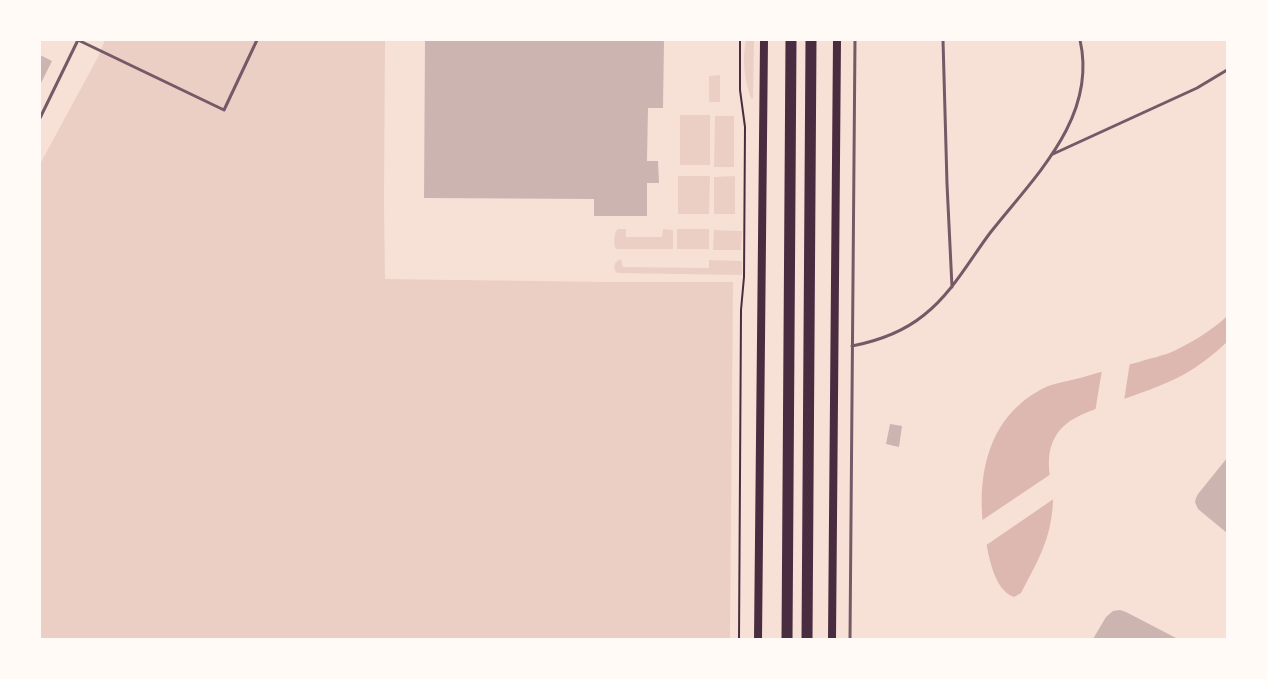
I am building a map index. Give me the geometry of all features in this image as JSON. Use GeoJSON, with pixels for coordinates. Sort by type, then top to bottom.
{"type":"FeatureCollection","features":[{"type":"Feature","properties":{"kind":"highway"},"geometry":{"type":"LineString","coordinates":[[787,639],[791,40]]}},
{"type":"Feature","properties":{"kind":"highway"},"geometry":{"type":"LineString","coordinates":[[807,639],[811,40]]}},
{"type":"Feature","properties":{"kind":"main road"},"geometry":{"type":"LineString","coordinates":[[758,639],[764,40]]}},
{"type":"Feature","properties":{"kind":"main road"},"geometry":{"type":"LineString","coordinates":[[832,639],[837,40]]}},
{"type":"Feature","properties":{"kind":"lane"},"geometry":{"type":"LineString","coordinates":[[40,118],[78,40],[224,110],[257,40]]}},
{"type":"Feature","properties":{"kind":"lane"},"geometry":{"type":"LineString","coordinates":[[850,639],[855,40]]}},
{"type":"Feature","properties":{"kind":"lane"},"geometry":{"type":"LineString","coordinates":[[943,40],[947,184],[952,288]]}},
{"type":"Feature","properties":{"kind":"lane"},"geometry":{"type":"LineString","coordinates":[[852,346],[871,342],[888,336],[913,323],[933,308],[952,288],[990,233],[1034,180],[1053,154],[1068,126],[1080,96],[1084,65],[1080,40]]}},
{"type":"Feature","properties":{"kind":"lane"},"geometry":{"type":"LineString","coordinates":[[1053,154],[1197,88],[1227,70]]}},
{"type":"Feature","properties":{"kind":"path"},"geometry":{"type":"LineString","coordinates":[[739,639],[741,310],[744,277],[745,134],[740,90],[740,40]]}},
{"type":"Feature","properties":{"kind":"shaded area"},"geometry":{"type":"Polygon","coordinates":[[[105,40],[385,40],[385,279],[733,282],[730,639],[40,639],[40,164],[98,57],[105,40]]]}},
{"type":"Feature","properties":{"kind":"shaded area"},"geometry":{"type":"Polygon","coordinates":[[[746,40],[754,40],[753,99],[751,98],[744,69],[746,40]]]}},
{"type":"Feature","properties":{"kind":"shaded area"},"geometry":{"type":"Polygon","coordinates":[[[720,75],[720,102],[709,102],[709,76],[720,75]]]}},
{"type":"Feature","properties":{"kind":"shaded area"},"geometry":{"type":"Polygon","coordinates":[[[680,115],[710,115],[710,165],[680,165],[680,115]]]}},
{"type":"Feature","properties":{"kind":"shaded area"},"geometry":{"type":"Polygon","coordinates":[[[715,116],[734,116],[734,167],[714,167],[715,116]]]}},
{"type":"Feature","properties":{"kind":"shaded area"},"geometry":{"type":"Polygon","coordinates":[[[678,176],[710,176],[709,214],[678,214],[678,176]]]}},
{"type":"Feature","properties":{"kind":"shaded area"},"geometry":{"type":"Polygon","coordinates":[[[735,176],[735,214],[714,214],[714,177],[735,176]]]}},
{"type":"Feature","properties":{"kind":"shaded area"},"geometry":{"type":"Polygon","coordinates":[[[618,229],[626,229],[626,237],[662,237],[663,229],[673,230],[673,249],[616,249],[614,245],[614,238],[618,229]]]}},
{"type":"Feature","properties":{"kind":"shaded area"},"geometry":{"type":"Polygon","coordinates":[[[677,229],[709,229],[709,249],[677,249],[677,229]]]}},
{"type":"Feature","properties":{"kind":"shaded area"},"geometry":{"type":"Polygon","coordinates":[[[714,230],[742,231],[741,250],[713,250],[714,230]]]}},
{"type":"Feature","properties":{"kind":"shaded area"},"geometry":{"type":"Polygon","coordinates":[[[621,259],[623,267],[709,268],[709,260],[742,261],[742,275],[617,273],[614,265],[621,259]]]}},
{"type":"Feature","properties":{"kind":"shaded area"},"geometry":{"type":"Polygon","coordinates":[[[1227,316],[1227,342],[1200,364],[1167,383],[1083,414],[1062,427],[1050,450],[1049,466],[1053,502],[1049,530],[1039,558],[1021,593],[1014,597],[1007,593],[997,580],[991,563],[982,515],[982,493],[984,471],[990,450],[998,431],[1010,414],[1026,399],[1046,387],[1174,351],[1202,335],[1227,316]]]}},
{"type":"Feature","properties":{"kind":"pier"},"geometry":{"type":"Polygon","coordinates":[[[1130,362],[1124,401],[1095,412],[1102,370],[1130,362]]]}},
{"type":"Feature","properties":{"kind":"pier"},"geometry":{"type":"Polygon","coordinates":[[[1051,474],[1055,498],[985,546],[981,521],[1051,474]]]}},
{"type":"Feature","properties":{"kind":"building"},"geometry":{"type":"Polygon","coordinates":[[[425,40],[664,40],[663,108],[648,108],[647,161],[658,161],[659,183],[647,183],[647,216],[594,216],[594,199],[424,198],[425,40]]]}},
{"type":"Feature","properties":{"kind":"building"},"geometry":{"type":"Polygon","coordinates":[[[40,55],[52,61],[40,85],[40,55]]]}},
{"type":"Feature","properties":{"kind":"building"},"geometry":{"type":"Polygon","coordinates":[[[890,424],[902,426],[899,447],[886,444],[890,424]]]}},
{"type":"Feature","properties":{"kind":"building"},"geometry":{"type":"Polygon","coordinates":[[[1227,458],[1227,533],[1198,509],[1195,502],[1198,494],[1227,458]]]}},
{"type":"Feature","properties":{"kind":"building"},"geometry":{"type":"Polygon","coordinates":[[[1120,610],[1178,639],[1093,639],[1106,617],[1113,611],[1120,610]]]}}]}
